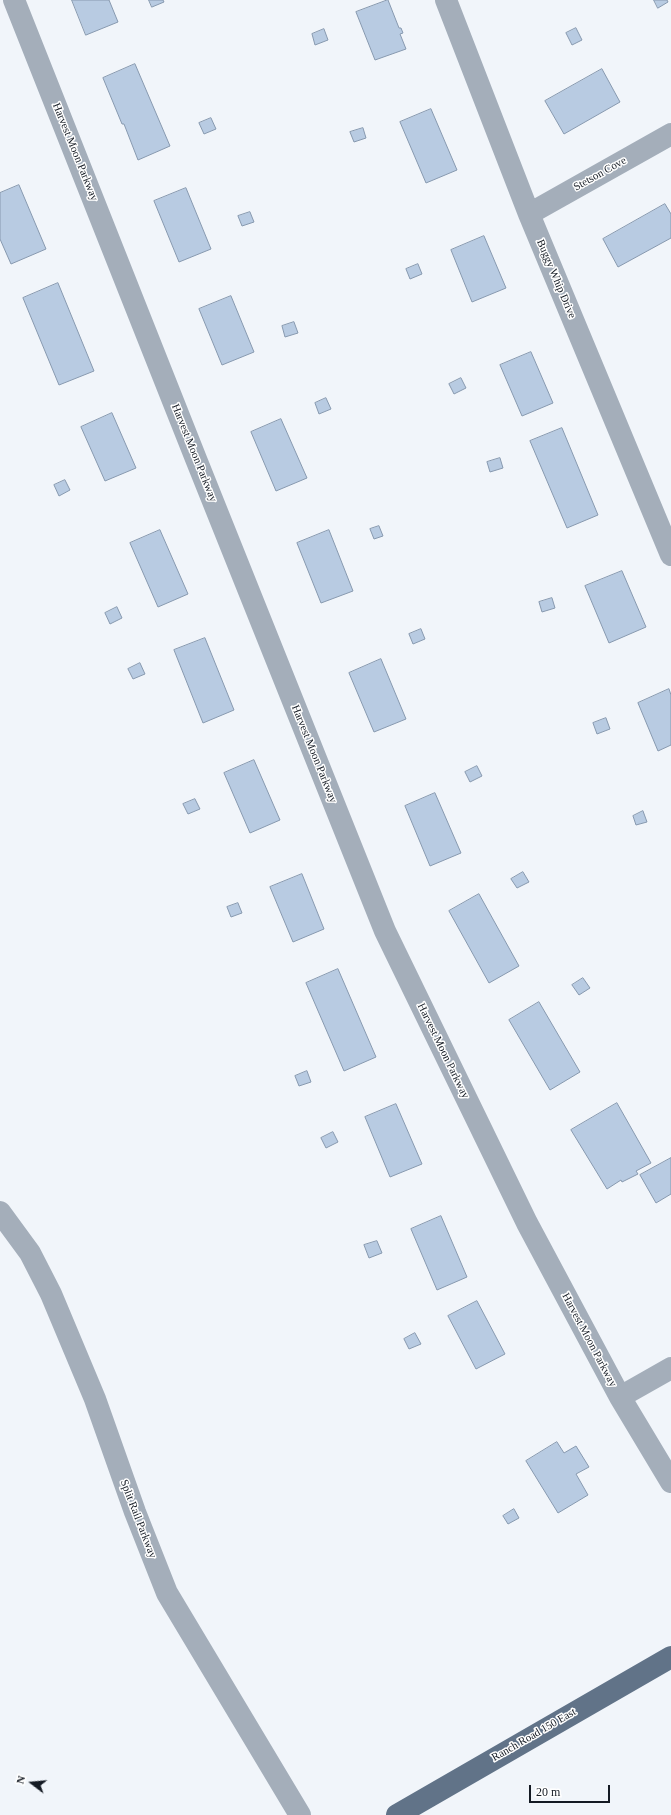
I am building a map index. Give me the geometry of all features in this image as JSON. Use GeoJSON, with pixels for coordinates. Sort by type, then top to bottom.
{"type":"FeatureCollection","features":[{"type":"Feature","properties":{"kind":"main road","name":"Ranch Road 150 East"},"geometry":{"type":"LineString","coordinates":[[397,1815],[671,1656]]}},
{"type":"Feature","properties":{"kind":"street","name":"Harvest Moon Parkway"},"geometry":{"type":"LineString","coordinates":[[14,0],[385,931],[527,1223],[620,1397],[671,1482]]}},
{"type":"Feature","properties":{"kind":"street","name":"Buggy Whip Drive"},"geometry":{"type":"LineString","coordinates":[[446,0],[529,214],[670,548]]}},
{"type":"Feature","properties":{"kind":"street","name":"Stetson Cove"},"geometry":{"type":"LineString","coordinates":[[529,214],[671,134]]}},
{"type":"Feature","properties":{"kind":"street","name":"Split Rail Parkway"},"geometry":{"type":"LineString","coordinates":[[0,1212],[30,1253],[51,1294],[95,1400],[135,1512],[167,1593],[300,1815]]}},
{"type":"Feature","properties":{"kind":"street"},"geometry":{"type":"LineString","coordinates":[[620,1397],[671,1368]]}},
{"type":"Feature","properties":{"kind":"building"},"geometry":{"type":"Polygon","coordinates":[[[72,0],[109,0],[118,22],[86,35],[72,0]]]}},
{"type":"Feature","properties":{"kind":"building"},"geometry":{"type":"Polygon","coordinates":[[[149,0],[163,0],[164,2],[152,7],[149,0]]]}},
{"type":"Feature","properties":{"kind":"building"},"geometry":{"type":"Polygon","coordinates":[[[388,0],[399,28],[401,28],[403,33],[400,34],[406,49],[375,60],[356,12],[388,0]]]}},
{"type":"Feature","properties":{"kind":"building"},"geometry":{"type":"Polygon","coordinates":[[[654,0],[667,0],[668,2],[658,8],[654,0]]]}},
{"type":"Feature","properties":{"kind":"building"},"geometry":{"type":"Polygon","coordinates":[[[576,28],[582,40],[572,45],[566,33],[576,28]]]}},
{"type":"Feature","properties":{"kind":"building"},"geometry":{"type":"Polygon","coordinates":[[[324,29],[328,40],[315,45],[312,34],[324,29]]]}},
{"type":"Feature","properties":{"kind":"building"},"geometry":{"type":"Polygon","coordinates":[[[135,64],[170,146],[138,160],[124,124],[122,124],[103,78],[135,64]]]}},
{"type":"Feature","properties":{"kind":"building"},"geometry":{"type":"Polygon","coordinates":[[[602,69],[620,102],[564,134],[545,101],[602,69]]]}},
{"type":"Feature","properties":{"kind":"building"},"geometry":{"type":"Polygon","coordinates":[[[431,109],[457,170],[426,183],[400,122],[431,109]]]}},
{"type":"Feature","properties":{"kind":"building"},"geometry":{"type":"Polygon","coordinates":[[[211,118],[216,129],[204,134],[199,123],[211,118]]]}},
{"type":"Feature","properties":{"kind":"building"},"geometry":{"type":"Polygon","coordinates":[[[363,128],[366,138],[354,142],[350,132],[363,128]]]}},
{"type":"Feature","properties":{"kind":"building"},"geometry":{"type":"Polygon","coordinates":[[[19,185],[46,249],[11,264],[0,239],[0,193],[19,185]]]}},
{"type":"Feature","properties":{"kind":"building"},"geometry":{"type":"Polygon","coordinates":[[[186,188],[211,249],[179,262],[154,201],[186,188]]]}},
{"type":"Feature","properties":{"kind":"building"},"geometry":{"type":"Polygon","coordinates":[[[665,204],[671,214],[671,238],[618,267],[603,239],[665,204]]]}},
{"type":"Feature","properties":{"kind":"building"},"geometry":{"type":"Polygon","coordinates":[[[250,212],[254,222],[242,226],[238,216],[250,212]]]}},
{"type":"Feature","properties":{"kind":"building"},"geometry":{"type":"Polygon","coordinates":[[[484,236],[506,288],[472,302],[451,250],[484,236]]]}},
{"type":"Feature","properties":{"kind":"building"},"geometry":{"type":"Polygon","coordinates":[[[418,264],[422,274],[410,279],[406,269],[418,264]]]}},
{"type":"Feature","properties":{"kind":"building"},"geometry":{"type":"Polygon","coordinates":[[[58,283],[94,371],[59,385],[23,298],[58,283]]]}},
{"type":"Feature","properties":{"kind":"building"},"geometry":{"type":"Polygon","coordinates":[[[231,296],[254,352],[222,365],[199,309],[231,296]]]}},
{"type":"Feature","properties":{"kind":"building"},"geometry":{"type":"Polygon","coordinates":[[[294,322],[298,333],[285,337],[282,326],[294,322]]]}},
{"type":"Feature","properties":{"kind":"building"},"geometry":{"type":"Polygon","coordinates":[[[531,352],[553,403],[522,416],[500,365],[531,352]]]}},
{"type":"Feature","properties":{"kind":"building"},"geometry":{"type":"Polygon","coordinates":[[[461,378],[466,388],[454,394],[449,384],[461,378]]]}},
{"type":"Feature","properties":{"kind":"building"},"geometry":{"type":"Polygon","coordinates":[[[326,398],[331,409],[319,414],[315,403],[326,398]]]}},
{"type":"Feature","properties":{"kind":"building"},"geometry":{"type":"Polygon","coordinates":[[[112,413],[136,468],[105,481],[81,427],[112,413]]]}},
{"type":"Feature","properties":{"kind":"building"},"geometry":{"type":"Polygon","coordinates":[[[281,419],[307,478],[276,491],[251,432],[281,419]]]}},
{"type":"Feature","properties":{"kind":"building"},"geometry":{"type":"Polygon","coordinates":[[[562,428],[598,515],[567,528],[530,441],[562,428]]]}},
{"type":"Feature","properties":{"kind":"building"},"geometry":{"type":"Polygon","coordinates":[[[500,458],[503,468],[490,472],[487,462],[500,458]]]}},
{"type":"Feature","properties":{"kind":"building"},"geometry":{"type":"Polygon","coordinates":[[[65,480],[70,490],[59,496],[54,485],[65,480]]]}},
{"type":"Feature","properties":{"kind":"building"},"geometry":{"type":"Polygon","coordinates":[[[379,526],[383,536],[374,539],[370,529],[379,526]]]}},
{"type":"Feature","properties":{"kind":"building"},"geometry":{"type":"Polygon","coordinates":[[[160,530],[188,594],[158,607],[130,543],[160,530]]]}},
{"type":"Feature","properties":{"kind":"building"},"geometry":{"type":"Polygon","coordinates":[[[329,530],[353,591],[321,603],[297,543],[329,530]]]}},
{"type":"Feature","properties":{"kind":"building"},"geometry":{"type":"Polygon","coordinates":[[[622,571],[646,627],[609,643],[585,586],[622,571]]]}},
{"type":"Feature","properties":{"kind":"building"},"geometry":{"type":"Polygon","coordinates":[[[552,598],[555,608],[542,612],[539,602],[552,598]]]}},
{"type":"Feature","properties":{"kind":"building"},"geometry":{"type":"Polygon","coordinates":[[[117,607],[122,618],[110,624],[105,613],[117,607]]]}},
{"type":"Feature","properties":{"kind":"building"},"geometry":{"type":"Polygon","coordinates":[[[421,629],[425,639],[413,644],[409,634],[421,629]]]}},
{"type":"Feature","properties":{"kind":"building"},"geometry":{"type":"Polygon","coordinates":[[[205,638],[234,710],[203,723],[174,650],[205,638]]]}},
{"type":"Feature","properties":{"kind":"building"},"geometry":{"type":"Polygon","coordinates":[[[381,659],[406,719],[374,732],[349,673],[381,659]]]}},
{"type":"Feature","properties":{"kind":"building"},"geometry":{"type":"Polygon","coordinates":[[[140,663],[145,674],[133,679],[128,669],[140,663]]]}},
{"type":"Feature","properties":{"kind":"building"},"geometry":{"type":"Polygon","coordinates":[[[669,689],[671,695],[671,745],[658,751],[638,703],[669,689]]]}},
{"type":"Feature","properties":{"kind":"building"},"geometry":{"type":"Polygon","coordinates":[[[606,718],[610,729],[597,734],[593,723],[606,718]]]}},
{"type":"Feature","properties":{"kind":"building"},"geometry":{"type":"Polygon","coordinates":[[[254,760],[280,820],[250,833],[224,773],[254,760]]]}},
{"type":"Feature","properties":{"kind":"building"},"geometry":{"type":"Polygon","coordinates":[[[477,766],[482,776],[470,782],[465,772],[477,766]]]}},
{"type":"Feature","properties":{"kind":"building"},"geometry":{"type":"Polygon","coordinates":[[[435,793],[461,853],[430,866],[405,806],[435,793]]]}},
{"type":"Feature","properties":{"kind":"building"},"geometry":{"type":"Polygon","coordinates":[[[195,799],[200,809],[188,814],[183,804],[195,799]]]}},
{"type":"Feature","properties":{"kind":"building"},"geometry":{"type":"Polygon","coordinates":[[[643,811],[647,822],[636,825],[633,816],[643,811]]]}},
{"type":"Feature","properties":{"kind":"building"},"geometry":{"type":"Polygon","coordinates":[[[523,872],[529,882],[517,888],[511,879],[523,872]]]}},
{"type":"Feature","properties":{"kind":"building"},"geometry":{"type":"Polygon","coordinates":[[[302,874],[324,929],[293,942],[270,887],[302,874]]]}},
{"type":"Feature","properties":{"kind":"building"},"geometry":{"type":"Polygon","coordinates":[[[479,894],[519,966],[489,983],[449,911],[479,894]]]}},
{"type":"Feature","properties":{"kind":"building"},"geometry":{"type":"Polygon","coordinates":[[[238,903],[242,913],[231,917],[227,907],[238,903]]]}},
{"type":"Feature","properties":{"kind":"building"},"geometry":{"type":"Polygon","coordinates":[[[338,969],[376,1057],[344,1071],[306,983],[338,969]]]}},
{"type":"Feature","properties":{"kind":"building"},"geometry":{"type":"Polygon","coordinates":[[[583,978],[590,988],[579,995],[572,985],[583,978]]]}},
{"type":"Feature","properties":{"kind":"building"},"geometry":{"type":"Polygon","coordinates":[[[539,1002],[580,1072],[550,1090],[509,1020],[539,1002]]]}},
{"type":"Feature","properties":{"kind":"building"},"geometry":{"type":"Polygon","coordinates":[[[307,1071],[311,1082],[299,1086],[295,1076],[307,1071]]]}},
{"type":"Feature","properties":{"kind":"building"},"geometry":{"type":"Polygon","coordinates":[[[617,1103],[651,1163],[636,1171],[638,1174],[622,1182],[621,1180],[607,1189],[571,1130],[617,1103]]]}},
{"type":"Feature","properties":{"kind":"building"},"geometry":{"type":"Polygon","coordinates":[[[396,1104],[422,1164],[390,1177],[365,1117],[396,1104]]]}},
{"type":"Feature","properties":{"kind":"building"},"geometry":{"type":"Polygon","coordinates":[[[333,1132],[338,1142],[326,1148],[321,1138],[333,1132]]]}},
{"type":"Feature","properties":{"kind":"building"},"geometry":{"type":"Polygon","coordinates":[[[671,1158],[671,1194],[656,1203],[640,1175],[671,1158]]]}},
{"type":"Feature","properties":{"kind":"building"},"geometry":{"type":"Polygon","coordinates":[[[441,1216],[467,1277],[437,1290],[411,1229],[441,1216]]]}},
{"type":"Feature","properties":{"kind":"building"},"geometry":{"type":"Polygon","coordinates":[[[377,1241],[382,1253],[369,1258],[364,1245],[377,1241]]]}},
{"type":"Feature","properties":{"kind":"building"},"geometry":{"type":"Polygon","coordinates":[[[477,1301],[505,1354],[476,1369],[448,1316],[477,1301]]]}},
{"type":"Feature","properties":{"kind":"building"},"geometry":{"type":"Polygon","coordinates":[[[415,1333],[421,1344],[409,1349],[404,1339],[415,1333]]]}},
{"type":"Feature","properties":{"kind":"building"},"geometry":{"type":"Polygon","coordinates":[[[557,1442],[564,1453],[576,1446],[589,1467],[576,1474],[588,1495],[558,1513],[526,1461],[557,1442]]]}},
{"type":"Feature","properties":{"kind":"building"},"geometry":{"type":"Polygon","coordinates":[[[514,1509],[519,1518],[508,1524],[503,1516],[514,1509]]]}}]}
